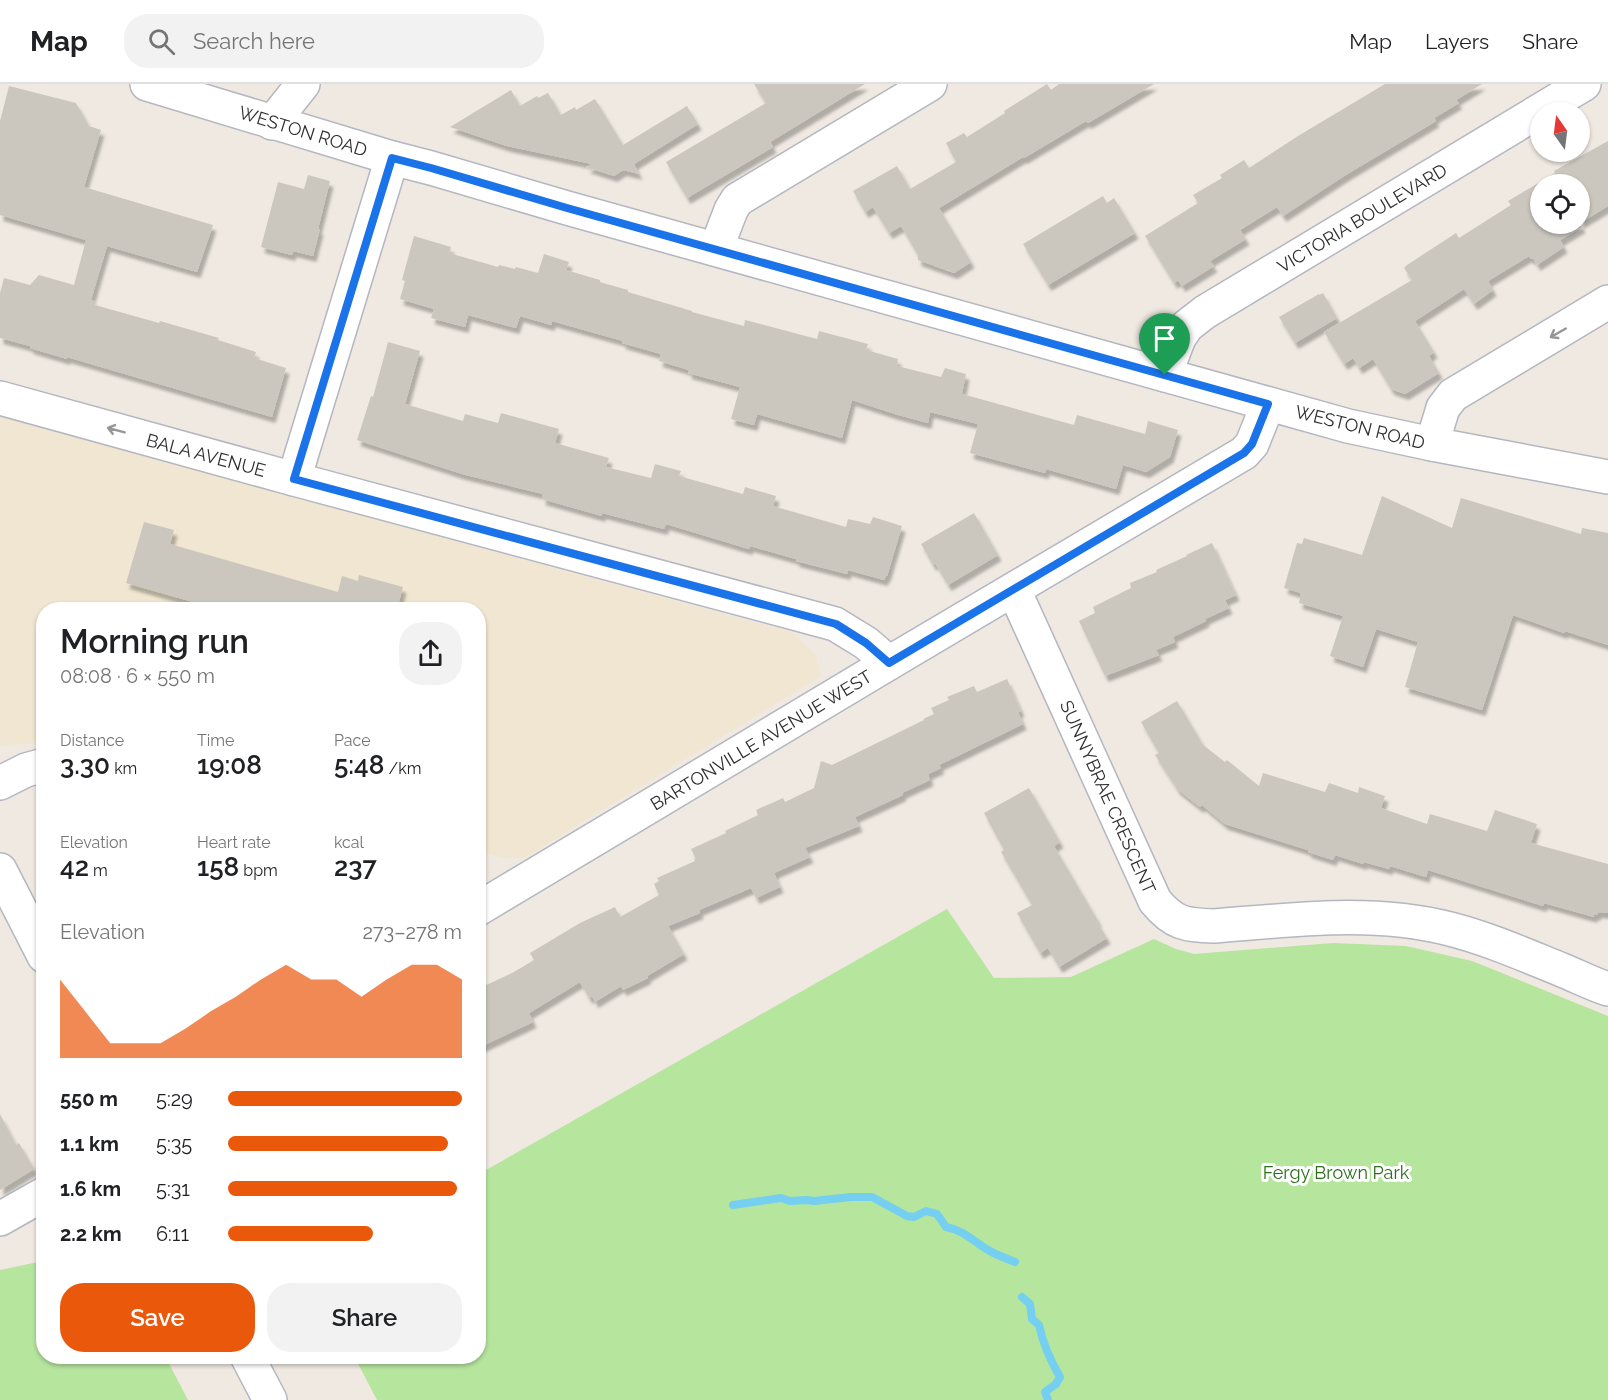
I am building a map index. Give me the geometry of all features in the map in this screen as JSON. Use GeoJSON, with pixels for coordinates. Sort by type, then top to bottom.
{"type":"FeatureCollection","features":[{"type":"Feature","properties":{"kind":"street","name":"WESTON ROAD"},"geometry":{"type":"LineString","coordinates":[[147,84],[392,158],[1348,426],[1608,477]]}},
{"type":"Feature","properties":{"kind":"street"},"geometry":{"type":"LineString","coordinates":[[272,123],[303,84]]}},
{"type":"Feature","properties":{"kind":"street"},"geometry":{"type":"LineString","coordinates":[[716,249],[730,210],[737,200],[930,84]]}},
{"type":"Feature","properties":{"kind":"street","name":"VICTORIA BOULEVARD"},"geometry":{"type":"LineString","coordinates":[[1165,375],[1179,338],[1187,326],[1205,312],[1584,84]]}},
{"type":"Feature","properties":{"kind":"street"},"geometry":{"type":"LineString","coordinates":[[294,479],[392,158]]}},
{"type":"Feature","properties":{"kind":"street"},"geometry":{"type":"LineString","coordinates":[[1432,444],[1443,408],[1453,395],[1608,303]]}},
{"type":"Feature","properties":{"kind":"street","name":"BALA AVENUE"},"geometry":{"type":"LineString","coordinates":[[0,398],[836,624],[866,643],[889,663]]}},
{"type":"Feature","properties":{"kind":"street","name":"BARTONVILLE AVENUE WEST"},"geometry":{"type":"LineString","coordinates":[[486,904],[1244,453],[1252,444],[1268,404]]}},
{"type":"Feature","properties":{"kind":"street","name":"SUNNYBRAE CRESCENT"},"geometry":{"type":"LineString","coordinates":[[1014,590],[1026,612],[1155,901],[1166,915],[1179,922],[1196,926],[1335,917],[1381,918],[1417,923],[1449,929],[1513,950],[1608,989]]}},
{"type":"Feature","properties":{"kind":"street"},"geometry":{"type":"LineString","coordinates":[[0,783],[36,767]]}},
{"type":"Feature","properties":{"kind":"street"},"geometry":{"type":"LineString","coordinates":[[0,870],[36,940]]}},
{"type":"Feature","properties":{"kind":"street"},"geometry":{"type":"LineString","coordinates":[[0,1219],[36,1199]]}},
{"type":"Feature","properties":{"kind":"street"},"geometry":{"type":"LineString","coordinates":[[251,1364],[270,1400]]}},
{"type":"Feature","properties":{"kind":"shaded area"},"geometry":{"type":"Polygon","coordinates":[[[0,417],[793,633],[816,655],[821,676],[524,858],[503,858],[486,854],[486,602],[36,602],[36,743],[0,745],[0,417]]]}},
{"type":"Feature","properties":{"kind":"green space","name":"Fergy Brown Park"},"geometry":{"type":"Polygon","coordinates":[[[947,909],[994,978],[1071,977],[1154,939],[1194,954],[1333,943],[1406,946],[1472,961],[1608,1016],[1608,1400],[377,1400],[358,1364],[486,1364],[486,1170],[947,909]]]}},
{"type":"Feature","properties":{"kind":"green space"},"geometry":{"type":"Polygon","coordinates":[[[36,1262],[36,1364],[169,1364],[188,1400],[0,1400],[0,1270],[36,1262]]]}},
{"type":"Feature","properties":{"kind":"building"},"geometry":{"type":"Polygon","coordinates":[[[754,84],[865,84],[770,142],[773,147],[687,198],[666,162],[766,103],[754,84]]]}},
{"type":"Feature","properties":{"kind":"building"},"geometry":{"type":"Polygon","coordinates":[[[1047,84],[1051,90],[1059,84],[1154,84],[1088,123],[1086,121],[1023,157],[939,208],[971,262],[954,273],[918,260],[918,255],[901,226],[889,233],[873,207],[865,212],[853,191],[897,166],[910,189],[956,162],[946,143],[964,133],[967,137],[1047,84]]]}},
{"type":"Feature","properties":{"kind":"building"},"geometry":{"type":"Polygon","coordinates":[[[1385,84],[1482,84],[1456,100],[1459,103],[1434,118],[1436,121],[1344,176],[1283,216],[1277,207],[1240,230],[1246,239],[1210,261],[1214,266],[1182,286],[1178,280],[1174,283],[1145,236],[1198,203],[1193,195],[1222,178],[1220,175],[1244,160],[1249,168],[1385,84]]]}},
{"type":"Feature","properties":{"kind":"building"},"geometry":{"type":"Polygon","coordinates":[[[9,86],[76,103],[89,126],[101,130],[84,187],[213,225],[197,272],[107,246],[91,300],[96,302],[95,305],[219,338],[218,340],[256,352],[254,358],[286,368],[272,417],[0,338],[0,293],[4,278],[30,285],[39,275],[74,285],[86,240],[0,215],[0,121],[9,86]]]}},
{"type":"Feature","properties":{"kind":"building"},"geometry":{"type":"Polygon","coordinates":[[[511,90],[520,106],[537,96],[538,98],[548,93],[561,115],[575,107],[576,110],[595,99],[623,145],[687,106],[698,124],[634,164],[639,174],[623,170],[614,176],[586,167],[592,164],[507,146],[450,127],[511,90]]]}},
{"type":"Feature","properties":{"kind":"building"},"geometry":{"type":"Polygon","coordinates":[[[1608,141],[1608,206],[1590,217],[1590,174],[1553,174],[1554,171],[1570,162],[1590,162],[1590,151],[1608,141]]]}},
{"type":"Feature","properties":{"kind":"building"},"geometry":{"type":"Polygon","coordinates":[[[308,175],[330,181],[313,256],[293,251],[292,255],[261,247],[278,182],[304,189],[308,175]]]}},
{"type":"Feature","properties":{"kind":"building"},"geometry":{"type":"Polygon","coordinates":[[[1530,188],[1530,234],[1570,234],[1560,240],[1564,247],[1537,265],[1529,256],[1488,281],[1493,290],[1474,304],[1464,289],[1415,321],[1434,352],[1429,356],[1439,373],[1405,394],[1391,389],[1373,359],[1359,368],[1353,358],[1344,364],[1324,332],[1412,280],[1404,268],[1407,265],[1456,233],[1459,238],[1511,205],[1508,201],[1530,188]]]}},
{"type":"Feature","properties":{"kind":"building"},"geometry":{"type":"Polygon","coordinates":[[[1103,196],[1107,203],[1114,198],[1135,233],[1048,285],[1023,244],[1103,196]]]}},
{"type":"Feature","properties":{"kind":"building"},"geometry":{"type":"Polygon","coordinates":[[[414,236],[451,247],[449,253],[498,267],[499,265],[515,269],[516,267],[538,273],[544,254],[569,262],[566,270],[692,312],[744,326],[745,320],[817,339],[819,331],[868,344],[866,350],[898,359],[897,366],[941,377],[945,368],[966,374],[962,394],[1074,425],[1077,415],[1145,434],[1148,421],[1178,430],[1170,457],[1146,472],[1123,465],[1116,489],[1046,469],[1045,473],[970,453],[978,424],[930,412],[928,423],[852,400],[842,438],[757,414],[754,425],[731,419],[740,387],[688,373],[689,370],[659,361],[661,354],[622,343],[623,341],[552,321],[551,325],[520,316],[516,328],[468,315],[465,327],[431,318],[434,309],[400,299],[405,281],[402,280],[414,236]]]}},
{"type":"Feature","properties":{"kind":"building"},"geometry":{"type":"Polygon","coordinates":[[[1323,293],[1337,318],[1295,343],[1279,317],[1323,293]]]}},
{"type":"Feature","properties":{"kind":"building"},"geometry":{"type":"Polygon","coordinates":[[[388,342],[420,351],[405,404],[463,421],[465,414],[498,423],[501,413],[559,429],[555,443],[609,458],[606,467],[651,478],[655,464],[681,471],[679,476],[743,494],[745,487],[776,496],[773,506],[846,527],[848,519],[870,524],[873,517],[902,526],[887,576],[884,580],[848,570],[847,574],[750,546],[749,549],[666,524],[664,529],[602,513],[602,516],[542,499],[543,494],[462,474],[357,440],[371,396],[373,397],[388,342]]]}},
{"type":"Feature","properties":{"kind":"building"},"geometry":{"type":"Polygon","coordinates":[[[1382,496],[1452,528],[1461,498],[1581,534],[1582,528],[1608,533],[1608,645],[1565,631],[1564,633],[1513,615],[1482,710],[1405,687],[1418,642],[1376,629],[1363,667],[1330,656],[1343,616],[1299,603],[1301,593],[1284,588],[1297,543],[1302,544],[1304,538],[1362,555],[1382,496]]]}},
{"type":"Feature","properties":{"kind":"building"},"geometry":{"type":"Polygon","coordinates":[[[974,513],[998,555],[948,585],[921,544],[974,513]]]}},
{"type":"Feature","properties":{"kind":"building"},"geometry":{"type":"Polygon","coordinates":[[[144,522],[174,530],[170,544],[338,592],[342,576],[358,581],[359,575],[403,587],[399,602],[193,602],[126,583],[144,522]]]}},
{"type":"Feature","properties":{"kind":"building"},"geometry":{"type":"Polygon","coordinates":[[[1212,543],[1236,595],[1225,600],[1229,608],[1173,637],[1175,642],[1156,650],[1159,655],[1105,676],[1079,621],[1095,613],[1093,607],[1131,588],[1130,583],[1157,572],[1156,570],[1212,543]]]}},
{"type":"Feature","properties":{"kind":"building"},"geometry":{"type":"Polygon","coordinates":[[[1007,679],[1021,711],[1018,712],[1023,724],[939,765],[941,768],[928,774],[930,780],[855,817],[859,826],[805,848],[810,857],[774,873],[780,887],[756,898],[751,888],[668,926],[684,954],[647,976],[648,978],[623,990],[621,986],[595,1002],[592,996],[589,998],[580,982],[529,1013],[533,1022],[486,1044],[486,985],[534,960],[530,953],[580,923],[615,907],[620,917],[659,895],[654,884],[659,881],[657,878],[695,861],[691,849],[758,815],[756,810],[783,798],[785,802],[814,788],[821,761],[832,765],[924,720],[934,714],[931,708],[949,700],[947,697],[974,686],[977,692],[1007,679]]]}},
{"type":"Feature","properties":{"kind":"building"},"geometry":{"type":"Polygon","coordinates":[[[1177,701],[1203,745],[1225,762],[1227,760],[1259,786],[1263,773],[1325,792],[1329,783],[1358,793],[1359,787],[1385,796],[1381,808],[1427,824],[1430,814],[1487,831],[1495,810],[1537,824],[1531,843],[1608,864],[1608,913],[1598,912],[1597,915],[1594,914],[1594,917],[1544,903],[1543,906],[1428,870],[1426,877],[1390,866],[1389,869],[1364,862],[1363,864],[1335,855],[1333,860],[1225,824],[1202,805],[1200,807],[1177,789],[1155,755],[1159,753],[1141,722],[1177,701]]]}},
{"type":"Feature","properties":{"kind":"building"},"geometry":{"type":"Polygon","coordinates":[[[1029,788],[1060,842],[1054,846],[1107,938],[1059,967],[1048,948],[1040,953],[1017,913],[1032,905],[1001,852],[1004,850],[984,813],[1029,788]]]}},
{"type":"Feature","properties":{"kind":"building"},"geometry":{"type":"Polygon","coordinates":[[[0,1114],[16,1145],[19,1143],[34,1169],[0,1190],[0,1114]]]}},
{"type":"Feature","properties":{"kind":"waterway"},"geometry":{"type":"LineString","coordinates":[[733,1205],[781,1198],[790,1201],[814,1201],[872,1197],[907,1216],[914,1217],[926,1211],[937,1214],[946,1227],[958,1231],[991,1252],[1015,1262]]}},
{"type":"Feature","properties":{"kind":"waterway"},"geometry":{"type":"LineString","coordinates":[[1022,1297],[1030,1304],[1032,1319],[1039,1325],[1047,1352],[1060,1377],[1056,1384],[1045,1392],[1048,1400]]}},
{"type":"Feature","properties":{"kind":"route"},"geometry":{"type":"LineString","coordinates":[[392,158],[1165,375],[1268,404],[1252,444],[1244,453],[1222,467],[889,663],[866,643],[836,624],[294,479],[392,158]]}}]}
